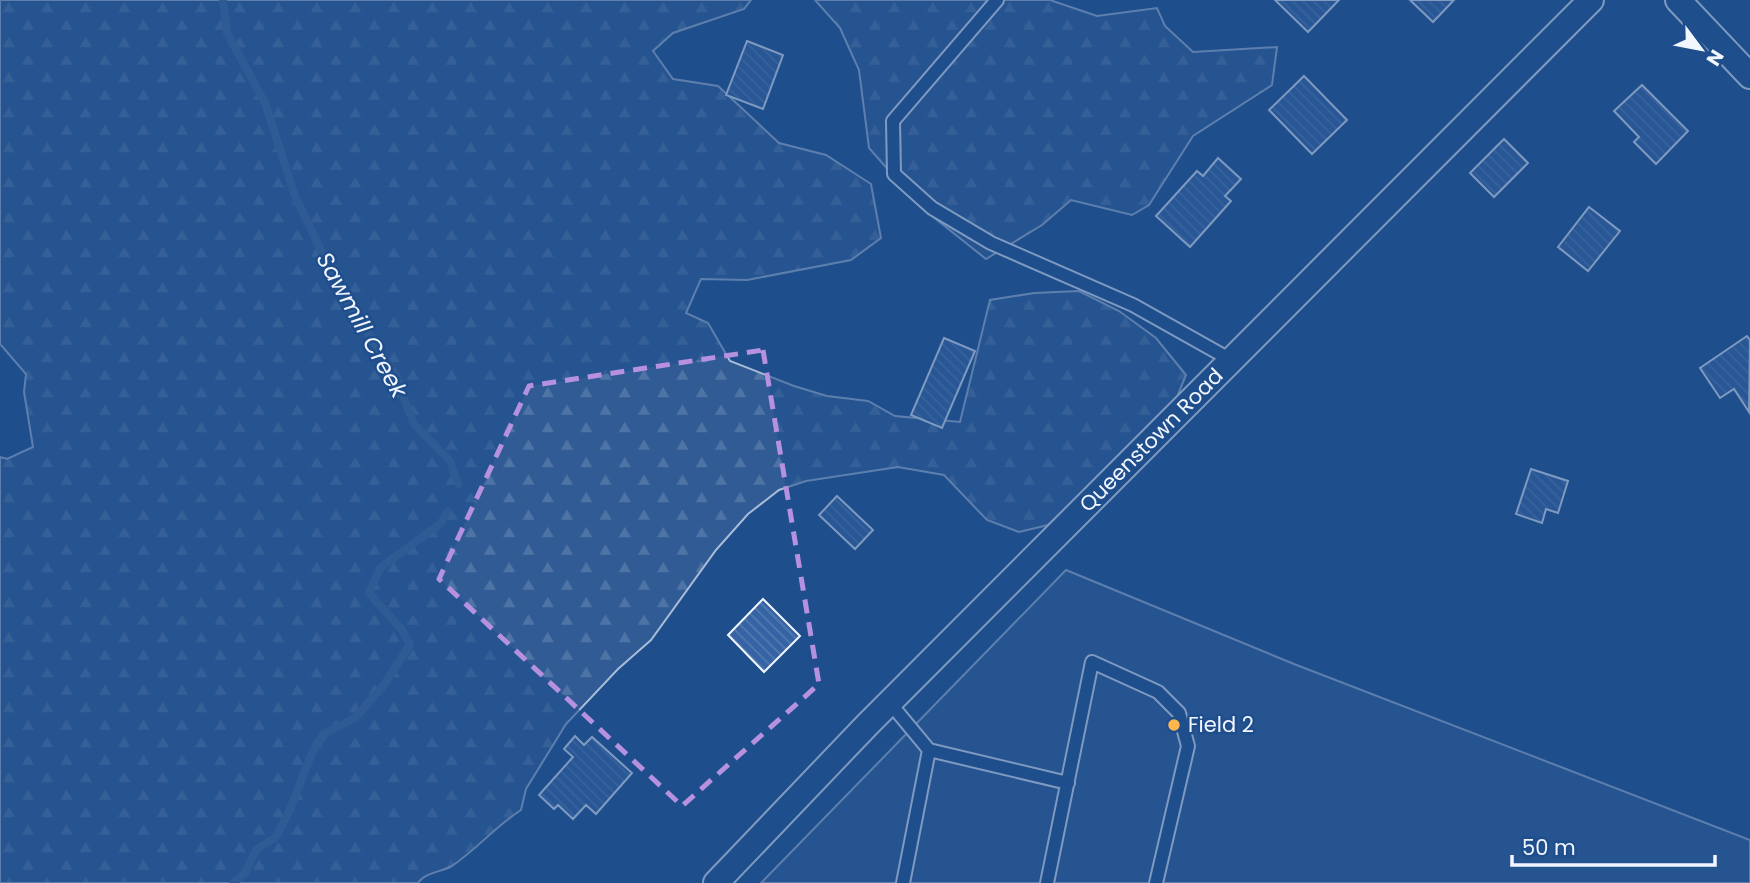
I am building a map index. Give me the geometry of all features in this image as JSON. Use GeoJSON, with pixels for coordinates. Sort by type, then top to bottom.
{"type":"FeatureCollection","features":[{"type":"Feature","properties":{"kind":"street","name":"Queenstown Road"},"geometry":{"type":"LineString","coordinates":[[716,883],[890,703],[1591,0]]}},
{"type":"Feature","properties":{"kind":"street"},"geometry":{"type":"LineString","coordinates":[[1678,0],[1750,76]]}},
{"type":"Feature","properties":{"kind":"lane"},"geometry":{"type":"LineString","coordinates":[[997,0],[893,121],[894,174],[932,208],[991,243],[1133,305],[1231,360]]}},
{"type":"Feature","properties":{"kind":"lane"},"geometry":{"type":"LineString","coordinates":[[1047,883],[1092,663],[1158,692],[1179,713],[1188,746],[1156,883]]}},
{"type":"Feature","properties":{"kind":"lane"},"geometry":{"type":"LineString","coordinates":[[890,703],[929,750],[1068,783]]}},
{"type":"Feature","properties":{"kind":"lane"},"geometry":{"type":"LineString","coordinates":[[903,883],[929,750]]}},
{"type":"Feature","properties":{"kind":"highlighted area"},"geometry":{"type":"Polygon","coordinates":[[[763,350],[819,684],[682,806],[439,579],[529,386],[763,350]]]}},
{"type":"Feature","properties":{"kind":"green space"},"geometry":{"type":"Polygon","coordinates":[[[0,0],[751,0],[744,9],[673,33],[653,51],[673,79],[718,86],[779,143],[826,155],[871,184],[881,238],[851,260],[747,280],[701,279],[686,313],[708,323],[730,361],[827,396],[868,401],[895,416],[960,422],[990,300],[1034,293],[1079,291],[1119,311],[1156,338],[1186,375],[1173,407],[1048,525],[1019,532],[987,520],[944,475],[898,467],[806,481],[779,490],[748,514],[716,550],[651,640],[618,669],[566,724],[526,789],[521,810],[452,866],[428,875],[418,883],[0,883],[0,457],[7,459],[33,447],[24,392],[26,374],[0,344],[0,0]]]}},
{"type":"Feature","properties":{"kind":"green space"},"geometry":{"type":"Polygon","coordinates":[[[815,0],[1050,0],[1097,16],[1157,8],[1165,26],[1193,52],[1277,47],[1272,85],[1193,136],[1149,205],[1132,215],[1071,200],[1042,225],[986,259],[922,208],[869,148],[859,70],[840,28],[815,0]]]}},
{"type":"Feature","properties":{"kind":"shaded area"},"geometry":{"type":"Polygon","coordinates":[[[1066,570],[1294,664],[1750,840],[1750,883],[761,883],[1066,570]]]}},
{"type":"Feature","properties":{"kind":"building"},"geometry":{"type":"Polygon","coordinates":[[[1275,0],[1339,0],[1308,32],[1275,0]]]}},
{"type":"Feature","properties":{"kind":"building"},"geometry":{"type":"Polygon","coordinates":[[[1410,0],[1454,0],[1433,22],[1410,0]]]}},
{"type":"Feature","properties":{"kind":"building"},"geometry":{"type":"Polygon","coordinates":[[[747,41],[783,55],[763,109],[726,95],[747,41]]]}},
{"type":"Feature","properties":{"kind":"building"},"geometry":{"type":"Polygon","coordinates":[[[1304,76],[1347,120],[1312,154],[1269,110],[1304,76]]]}},
{"type":"Feature","properties":{"kind":"building"},"geometry":{"type":"Polygon","coordinates":[[[1642,85],[1688,131],[1656,164],[1634,142],[1639,137],[1614,111],[1642,85]]]}},
{"type":"Feature","properties":{"kind":"building"},"geometry":{"type":"Polygon","coordinates":[[[1504,139],[1528,163],[1494,197],[1470,173],[1504,139]]]}},
{"type":"Feature","properties":{"kind":"building"},"geometry":{"type":"Polygon","coordinates":[[[1218,158],[1241,179],[1225,196],[1231,201],[1190,247],[1156,216],[1197,171],[1203,176],[1218,158]]]}},
{"type":"Feature","properties":{"kind":"building"},"geometry":{"type":"Polygon","coordinates":[[[1589,207],[1620,231],[1588,271],[1558,247],[1589,207]]]}},
{"type":"Feature","properties":{"kind":"building"},"geometry":{"type":"Polygon","coordinates":[[[1747,336],[1750,340],[1749,412],[1734,389],[1720,398],[1700,368],[1747,336]]]}},
{"type":"Feature","properties":{"kind":"building"},"geometry":{"type":"Polygon","coordinates":[[[944,338],[975,351],[942,428],[911,415],[944,338]]]}},
{"type":"Feature","properties":{"kind":"building"},"geometry":{"type":"Polygon","coordinates":[[[1531,469],[1568,481],[1558,513],[1546,509],[1542,523],[1516,514],[1531,469]]]}},
{"type":"Feature","properties":{"kind":"building"},"geometry":{"type":"Polygon","coordinates":[[[837,496],[873,530],[855,549],[819,515],[837,496]]]}},
{"type":"Feature","properties":{"kind":"building"},"geometry":{"type":"Polygon","coordinates":[[[763,599],[800,636],[764,672],[728,635],[763,599]]]}},
{"type":"Feature","properties":{"kind":"building"},"geometry":{"type":"Polygon","coordinates":[[[575,736],[584,745],[592,737],[632,773],[596,814],[586,805],[573,819],[558,805],[554,809],[539,795],[573,757],[564,749],[575,736]]]}},
{"type":"Feature","properties":{"kind":"waterway","name":"Sawmill Creek"},"geometry":{"type":"LineString","coordinates":[[223,0],[227,33],[265,103],[295,196],[342,294],[395,374],[414,424],[450,461],[458,484]]}},
{"type":"Feature","properties":{"kind":"waterway","name":"Sawmill Creek"},"geometry":{"type":"LineString","coordinates":[[233,883],[245,873],[256,850],[276,837],[289,812],[312,753],[324,734],[356,717],[383,686],[410,645],[402,630],[369,593],[380,568],[441,523],[448,511]]}},
{"type":"Feature","properties":{"kind":"place","name":"Field 2"},"geometry":{"type":"Point","coordinates":[1174,725]}}]}
